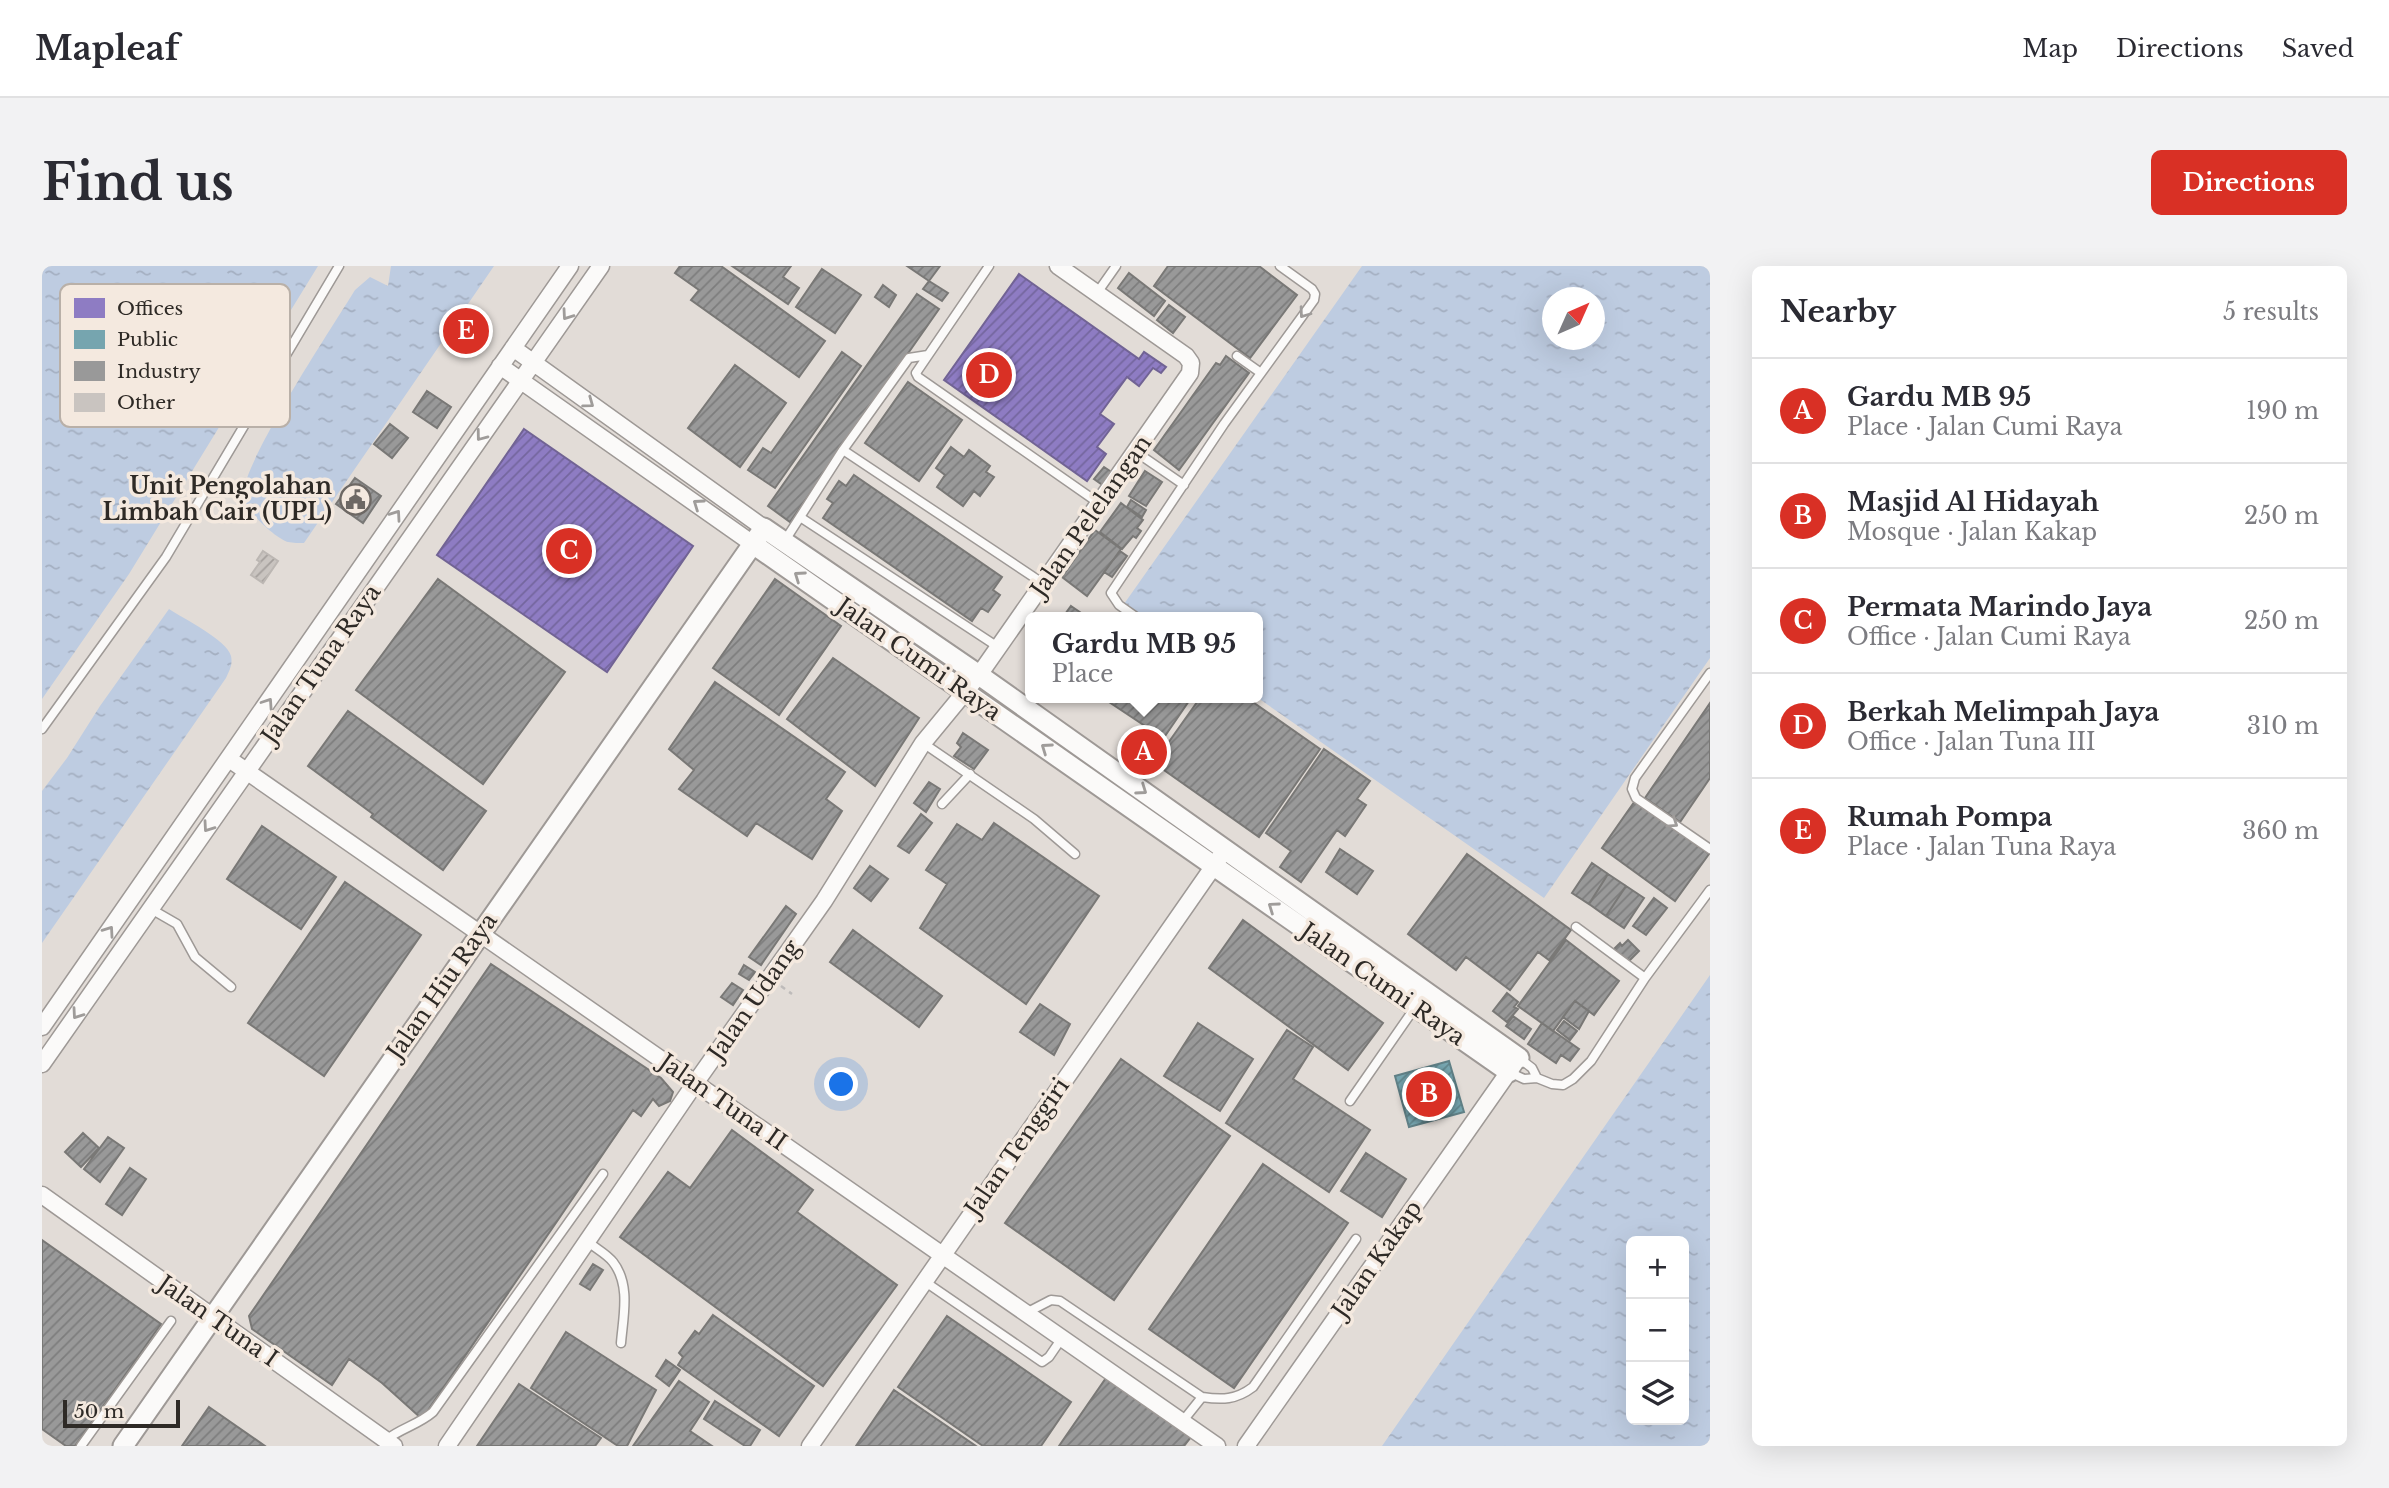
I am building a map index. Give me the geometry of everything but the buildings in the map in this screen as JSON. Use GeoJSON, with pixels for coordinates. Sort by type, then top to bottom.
{"type":"FeatureCollection","features":[{"type":"Feature","properties":{"kind":"street","name":"Jalan Tuna Raya"},"geometry":{"type":"LineString","coordinates":[[42,1027],[570,266]]}},
{"type":"Feature","properties":{"kind":"street","name":"Jalan Tuna Raya"},"geometry":{"type":"LineString","coordinates":[[42,1064],[453,473],[522,382],[601,266]]}},
{"type":"Feature","properties":{"kind":"street"},"geometry":{"type":"LineString","coordinates":[[1058,266],[1097,293]]}},
{"type":"Feature","properties":{"kind":"street","name":"Jalan Pelelangan"},"geometry":{"type":"LineString","coordinates":[[966,691],[1044,584],[1190,373],[1191,363],[1186,356],[1097,293]]}},
{"type":"Feature","properties":{"kind":"street","name":"Jalan Cumi Raya"},"geometry":{"type":"LineString","coordinates":[[513,348],[615,421],[759,536],[784,542],[889,638],[966,691],[1078,757]]}},
{"type":"Feature","properties":{"kind":"street","name":"Jalan Cumi Raya"},"geometry":{"type":"LineString","coordinates":[[500,366],[604,438],[759,536],[844,595],[898,620],[979,675],[1078,757],[1514,1065]]}},
{"type":"Feature","properties":{"kind":"street"},"geometry":{"type":"LineString","coordinates":[[604,438],[615,421]]}},
{"type":"Feature","properties":{"kind":"street"},"geometry":{"type":"LineString","coordinates":[[434,460],[453,473]]}},
{"type":"Feature","properties":{"kind":"street","name":"Jalan Hiu Raya"},"geometry":{"type":"LineString","coordinates":[[123,1446],[211,1316],[759,536]]}},
{"type":"Feature","properties":{"kind":"street"},"geometry":{"type":"LineString","coordinates":[[336,603],[356,615]]}},
{"type":"Feature","properties":{"kind":"street"},"geometry":{"type":"LineString","coordinates":[[889,638],[883,627],[890,620],[898,620]]}},
{"type":"Feature","properties":{"kind":"street","name":"Jalan Udang"},"geometry":{"type":"LineString","coordinates":[[447,1446],[696,1082],[824,901],[923,743],[966,691]]}},
{"type":"Feature","properties":{"kind":"street","name":"Jalan Tuna II"},"geometry":{"type":"LineString","coordinates":[[229,759],[1217,1446]]}},
{"type":"Feature","properties":{"kind":"street","name":"Jalan Tenggiri"},"geometry":{"type":"LineString","coordinates":[[816,1443],[924,1281],[1220,858]]}},
{"type":"Feature","properties":{"kind":"street"},"geometry":{"type":"LineString","coordinates":[[80,973],[97,985]]}},
{"type":"Feature","properties":{"kind":"street","name":"Jalan Kakap"},"geometry":{"type":"LineString","coordinates":[[1246,1446],[1514,1065]]}},
{"type":"Feature","properties":{"kind":"street","name":"Jalan Tuna I"},"geometry":{"type":"LineString","coordinates":[[42,1195],[390,1443]]}},
{"type":"Feature","properties":{"kind":"lane"},"geometry":{"type":"LineString","coordinates":[[290,348],[339,266]]}},
{"type":"Feature","properties":{"kind":"lane"},"geometry":{"type":"LineString","coordinates":[[989,266],[917,370],[918,377],[1100,504]]}},
{"type":"Feature","properties":{"kind":"lane"},"geometry":{"type":"LineString","coordinates":[[1097,293],[1116,266]]}},
{"type":"Feature","properties":{"kind":"lane"},"geometry":{"type":"LineString","coordinates":[[1129,612],[1119,605],[1111,593],[1314,300],[1312,289],[1280,266]]}},
{"type":"Feature","properties":{"kind":"lane"},"geometry":{"type":"LineString","coordinates":[[784,542],[843,450],[909,358],[928,355]]}},
{"type":"Feature","properties":{"kind":"lane"},"geometry":{"type":"LineString","coordinates":[[1237,356],[1261,373]]}},
{"type":"Feature","properties":{"kind":"lane"},"geometry":{"type":"LineString","coordinates":[[42,729],[166,557],[243,427]]}},
{"type":"Feature","properties":{"kind":"lane"},"geometry":{"type":"LineString","coordinates":[[843,450],[1044,584]]}},
{"type":"Feature","properties":{"kind":"lane"},"geometry":{"type":"LineString","coordinates":[[1136,452],[1184,485]]}},
{"type":"Feature","properties":{"kind":"lane"},"geometry":{"type":"LineString","coordinates":[[800,517],[998,648]]}},
{"type":"Feature","properties":{"kind":"lane"},"geometry":{"type":"LineString","coordinates":[[1710,673],[1635,778],[1632,789],[1636,798],[1710,849]]}},
{"type":"Feature","properties":{"kind":"lane"},"geometry":{"type":"LineString","coordinates":[[923,743],[1034,819],[1075,854]]}},
{"type":"Feature","properties":{"kind":"lane"},"geometry":{"type":"LineString","coordinates":[[942,804],[970,774]]}},
{"type":"Feature","properties":{"kind":"lane"},"geometry":{"type":"LineString","coordinates":[[1514,1065],[1524,1079],[1537,1078],[1563,1085],[1573,1079],[1591,1060],[1645,978],[1710,890]]}},
{"type":"Feature","properties":{"kind":"lane"},"geometry":{"type":"LineString","coordinates":[[151,909],[177,924],[195,957],[231,987]]}},
{"type":"Feature","properties":{"kind":"lane"},"geometry":{"type":"LineString","coordinates":[[1576,927],[1645,978]]}},
{"type":"Feature","properties":{"kind":"lane"},"geometry":{"type":"LineString","coordinates":[[1350,1101],[1421,1000]]}},
{"type":"Feature","properties":{"kind":"lane"},"geometry":{"type":"LineString","coordinates":[[1514,1065],[1532,1068],[1537,1078]]}},
{"type":"Feature","properties":{"kind":"lane"},"geometry":{"type":"LineString","coordinates":[[390,1443],[397,1431],[422,1421],[433,1412],[603,1174]]}},
{"type":"Feature","properties":{"kind":"lane"},"geometry":{"type":"LineString","coordinates":[[1026,1313],[1051,1300],[1060,1301],[1202,1397],[1234,1399],[1253,1387],[1356,1239]]}},
{"type":"Feature","properties":{"kind":"lane"},"geometry":{"type":"LineString","coordinates":[[587,1241],[612,1261],[623,1280],[625,1297],[621,1343]]}},
{"type":"Feature","properties":{"kind":"lane"},"geometry":{"type":"LineString","coordinates":[[924,1281],[1042,1362],[1062,1338]]}},
{"type":"Feature","properties":{"kind":"lane"},"geometry":{"type":"LineString","coordinates":[[82,1446],[171,1321]]}},
{"type":"Feature","properties":{"kind":"lane"},"geometry":{"type":"LineString","coordinates":[[1182,1422],[1202,1397]]}},
{"type":"Feature","properties":{"kind":"water"},"geometry":{"type":"Polygon","coordinates":[[[42,266],[318,266],[290,312],[290,284],[60,284],[60,427],[219,427],[129,574],[42,699],[42,266]]]}},
{"type":"Feature","properties":{"kind":"water"},"geometry":{"type":"Polygon","coordinates":[[[391,266],[494,266],[304,543],[283,540],[249,510],[243,498],[256,457],[271,427],[290,427],[290,395],[355,290],[370,277],[388,286],[391,266]]]}},
{"type":"Feature","properties":{"kind":"water"},"geometry":{"type":"Polygon","coordinates":[[[1362,266],[1710,266],[1710,658],[1544,898],[1263,701],[1263,612],[1136,612],[1124,604],[1362,266]]]}},
{"type":"Feature","properties":{"kind":"water"},"geometry":{"type":"Polygon","coordinates":[[[169,609],[204,630],[228,650],[231,662],[226,678],[42,943],[42,791],[169,609]]]}},
{"type":"Feature","properties":{"kind":"water"},"geometry":{"type":"Polygon","coordinates":[[[1710,975],[1710,1446],[1382,1446],[1710,975]]]}},
{"type":"Feature","properties":{"kind":"place","name":"Rumah Pompa"},"geometry":{"type":"Point","coordinates":[466,331]}},
{"type":"Feature","properties":{"kind":"place","name":"Berkah Melimpah Jaya"},"geometry":{"type":"Point","coordinates":[989,375]}},
{"type":"Feature","properties":{"kind":"place","name":"Unit Pengolahan Limbah Cair (UPL)"},"geometry":{"type":"Point","coordinates":[355,499]}},
{"type":"Feature","properties":{"kind":"place","name":"Permata Marindo Jaya"},"geometry":{"type":"Point","coordinates":[569,551]}},
{"type":"Feature","properties":{"kind":"place","name":"Gardu MB 95"},"geometry":{"type":"Point","coordinates":[1144,752]}},
{"type":"Feature","properties":{"kind":"place","name":"Masjid Al Hidayah"},"geometry":{"type":"Point","coordinates":[1429,1094]}}]}
